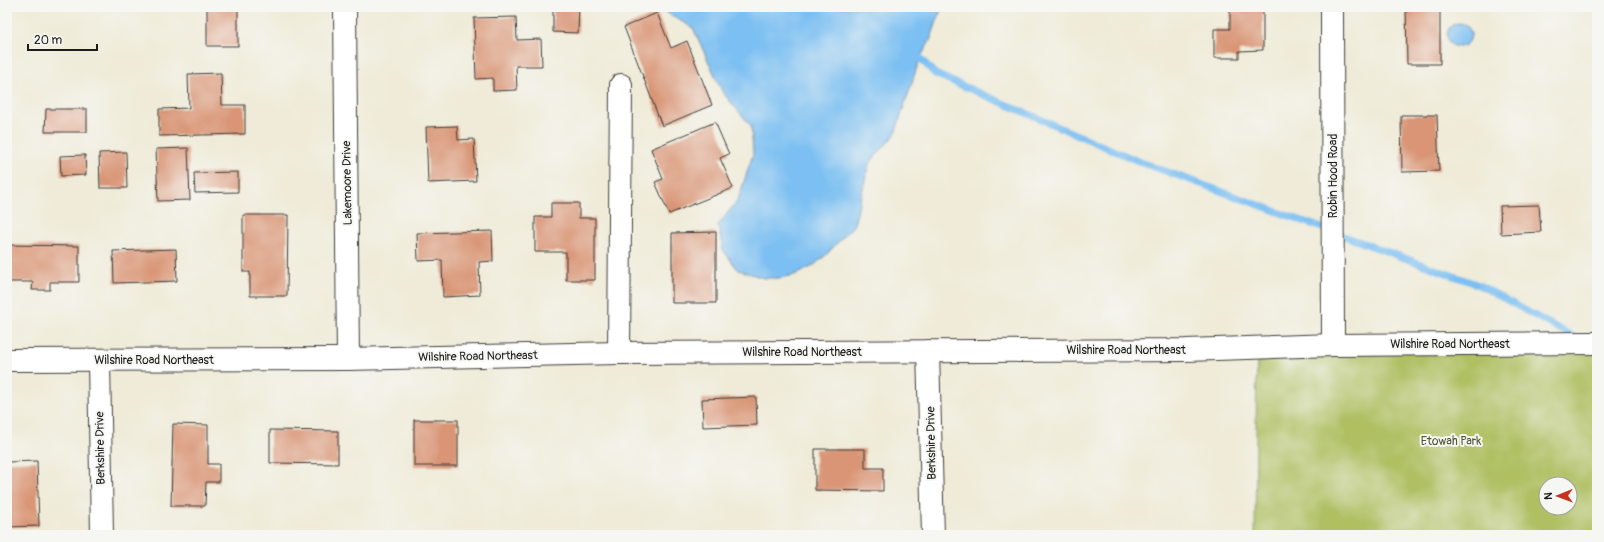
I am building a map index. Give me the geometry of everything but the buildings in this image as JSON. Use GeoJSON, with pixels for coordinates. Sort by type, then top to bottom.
{"type":"FeatureCollection","features":[{"type":"Feature","properties":{"kind":"street","name":"Lakemoore Drive"},"geometry":{"type":"LineString","coordinates":[[345,7],[348,360]]}},
{"type":"Feature","properties":{"kind":"street","name":"Robin Hood Road"},"geometry":{"type":"LineString","coordinates":[[1332,7],[1333,344]]}},
{"type":"Feature","properties":{"kind":"street"},"geometry":{"type":"LineString","coordinates":[[619,352],[621,85]]}},
{"type":"Feature","properties":{"kind":"street","name":"Wilshire Road Northeast"},"geometry":{"type":"LineString","coordinates":[[7,360],[348,360],[619,352],[1186,350],[1333,344],[1597,343]]}},
{"type":"Feature","properties":{"kind":"street","name":"Berkshire Drive"},"geometry":{"type":"LineString","coordinates":[[928,351],[933,535]]}},
{"type":"Feature","properties":{"kind":"street","name":"Berkshire Drive"},"geometry":{"type":"LineString","coordinates":[[99,360],[102,535]]}},
{"type":"Feature","properties":{"kind":"green space","name":"Etowah Park"},"geometry":{"type":"Polygon","coordinates":[[[1597,345],[1597,535],[1255,535],[1257,347],[1597,345]]]}},
{"type":"Feature","properties":{"kind":"water"},"geometry":{"type":"Polygon","coordinates":[[[662,7],[942,7],[930,41],[920,58],[895,134],[869,164],[854,225],[826,255],[813,266],[798,274],[781,278],[764,278],[738,270],[723,250],[718,225],[738,200],[753,154],[751,126],[723,93],[693,28],[662,10],[662,7]]]}},
{"type":"Feature","properties":{"kind":"water"},"geometry":{"type":"Polygon","coordinates":[[[1454,23],[1464,23],[1471,30],[1471,40],[1464,47],[1454,47],[1447,40],[1447,30],[1454,23]]]}},
{"type":"Feature","properties":{"kind":"waterway"},"geometry":{"type":"LineString","coordinates":[[920,58],[935,74],[1143,163],[1479,285],[1572,336]]}}]}
